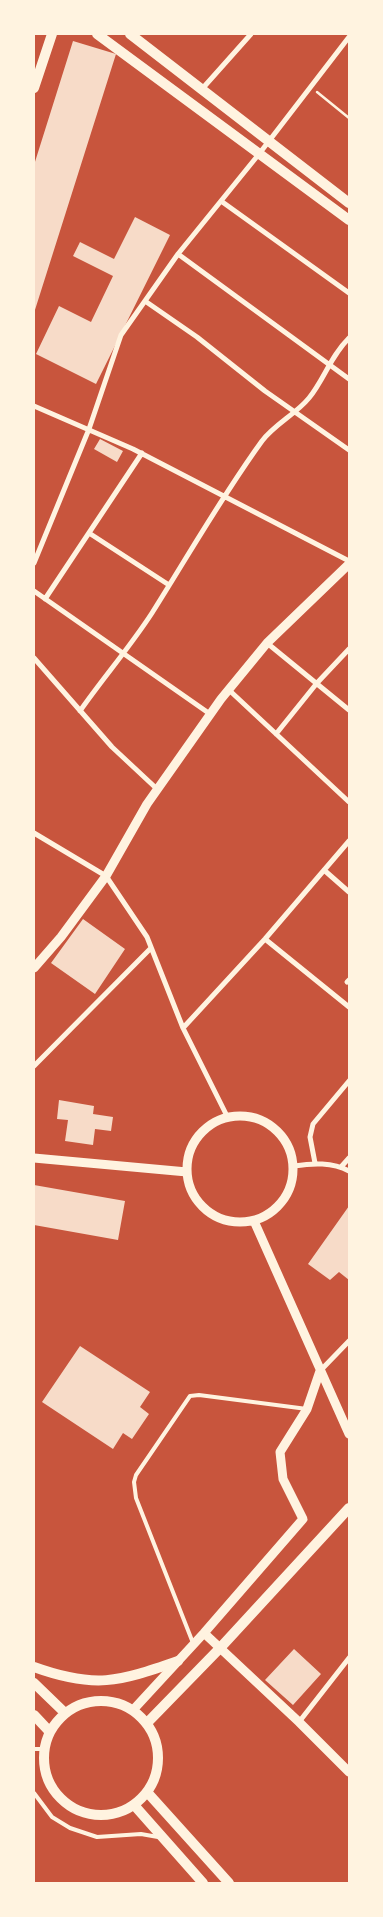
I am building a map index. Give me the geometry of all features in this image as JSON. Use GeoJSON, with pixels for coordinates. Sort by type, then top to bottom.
{"type":"FeatureCollection","features":[{"type":"Feature","properties":{"kind":"main road"},"geometry":{"type":"LineString","coordinates":[[34,88],[52,34]]}},
{"type":"Feature","properties":{"kind":"main road"},"geometry":{"type":"LineString","coordinates":[[97,34],[349,220]]}},
{"type":"Feature","properties":{"kind":"main road"},"geometry":{"type":"LineString","coordinates":[[130,34],[349,203]]}},
{"type":"Feature","properties":{"kind":"main road"},"geometry":{"type":"LineString","coordinates":[[147,1723],[221,1647],[349,1508]]}},
{"type":"Feature","properties":{"kind":"main road"},"geometry":{"type":"LineString","coordinates":[[34,1668],[66,1678],[89,1682],[116,1681],[178,1661]]}},
{"type":"Feature","properties":{"kind":"main road"},"geometry":{"type":"LineString","coordinates":[[34,1683],[64,1712]]}},
{"type":"Feature","properties":{"kind":"main road"},"geometry":{"type":"LineString","coordinates":[[98,1700],[117,1702],[134,1710],[147,1723],[156,1739],[159,1758],[156,1776],[147,1792],[134,1805],[117,1814],[98,1816],[79,1811],[62,1801],[50,1786],[39,1749],[50,1730],[64,1712],[80,1704],[98,1700]]}},
{"type":"Feature","properties":{"kind":"main road"},"geometry":{"type":"LineString","coordinates":[[34,1715],[50,1730]]}},
{"type":"Feature","properties":{"kind":"main road"},"geometry":{"type":"LineString","coordinates":[[147,1792],[229,1883]]}},
{"type":"Feature","properties":{"kind":"main road"},"geometry":{"type":"LineString","coordinates":[[134,1805],[202,1883]]}},
{"type":"Feature","properties":{"kind":"street"},"geometry":{"type":"LineString","coordinates":[[201,90],[252,34]]}},
{"type":"Feature","properties":{"kind":"street"},"geometry":{"type":"LineString","coordinates":[[34,563],[89,429],[121,335],[178,254],[259,154],[310,86],[348,41]]}},
{"type":"Feature","properties":{"kind":"street"},"geometry":{"type":"LineString","coordinates":[[221,201],[349,292]]}},
{"type":"Feature","properties":{"kind":"street"},"geometry":{"type":"LineString","coordinates":[[178,254],[349,379]]}},
{"type":"Feature","properties":{"kind":"street"},"geometry":{"type":"LineString","coordinates":[[145,301],[197,337],[265,392],[349,450]]}},
{"type":"Feature","properties":{"kind":"street"},"geometry":{"type":"LineString","coordinates":[[80,711],[150,615],[238,474],[263,440],[278,425],[296,413],[311,396],[337,350],[349,338]]}},
{"type":"Feature","properties":{"kind":"street"},"geometry":{"type":"LineString","coordinates":[[34,406],[142,453],[349,562],[267,643],[210,714],[147,804],[106,876],[61,937],[34,968]]}},
{"type":"Feature","properties":{"kind":"street"},"geometry":{"type":"LineString","coordinates":[[45,600],[142,453]]}},
{"type":"Feature","properties":{"kind":"street"},"geometry":{"type":"LineString","coordinates":[[89,534],[169,585]]}},
{"type":"Feature","properties":{"kind":"street"},"geometry":{"type":"LineString","coordinates":[[34,591],[210,714]]}},
{"type":"Feature","properties":{"kind":"street"},"geometry":{"type":"LineString","coordinates":[[267,643],[349,710]]}},
{"type":"Feature","properties":{"kind":"street"},"geometry":{"type":"LineString","coordinates":[[276,734],[317,683],[349,649]]}},
{"type":"Feature","properties":{"kind":"street"},"geometry":{"type":"LineString","coordinates":[[34,658],[112,747],[157,789]]}},
{"type":"Feature","properties":{"kind":"street"},"geometry":{"type":"LineString","coordinates":[[230,690],[349,802]]}},
{"type":"Feature","properties":{"kind":"street"},"geometry":{"type":"LineString","coordinates":[[34,833],[106,876],[147,937],[183,1028],[228,1118]]}},
{"type":"Feature","properties":{"kind":"street"},"geometry":{"type":"LineString","coordinates":[[183,1028],[265,939],[349,841]]}},
{"type":"Feature","properties":{"kind":"street"},"geometry":{"type":"LineString","coordinates":[[324,870],[349,892]]}},
{"type":"Feature","properties":{"kind":"street"},"geometry":{"type":"LineString","coordinates":[[265,939],[349,1007]]}},
{"type":"Feature","properties":{"kind":"street"},"geometry":{"type":"LineString","coordinates":[[34,1066],[151,948]]}},
{"type":"Feature","properties":{"kind":"street"},"geometry":{"type":"LineString","coordinates":[[315,1163],[310,1137],[313,1124],[349,1081]]}},
{"type":"Feature","properties":{"kind":"street"},"geometry":{"type":"LineString","coordinates":[[246,1116],[264,1122],[279,1133],[290,1148],[294,1166],[292,1184],[284,1201],[271,1214],[254,1221],[239,1223],[223,1220],[209,1212],[198,1201],[190,1187],[187,1172],[188,1157],[193,1144],[202,1132],[214,1123],[228,1118],[246,1116]]}},
{"type":"Feature","properties":{"kind":"street"},"geometry":{"type":"LineString","coordinates":[[34,1158],[187,1172]]}},
{"type":"Feature","properties":{"kind":"street"},"geometry":{"type":"LineString","coordinates":[[341,1167],[349,1158]]}},
{"type":"Feature","properties":{"kind":"street"},"geometry":{"type":"LineString","coordinates":[[294,1166],[315,1163],[341,1167],[349,1171]]}},
{"type":"Feature","properties":{"kind":"street"},"geometry":{"type":"LineString","coordinates":[[254,1221],[349,1434]]}},
{"type":"Feature","properties":{"kind":"street"},"geometry":{"type":"LineString","coordinates":[[134,1710],[194,1645],[304,1519],[283,1480],[280,1452],[307,1409],[320,1371],[349,1341]]}},
{"type":"Feature","properties":{"kind":"street"},"geometry":{"type":"LineString","coordinates":[[204,1633],[221,1647],[349,1772]]}},
{"type":"Feature","properties":{"kind":"street"},"geometry":{"type":"LineString","coordinates":[[299,1722],[349,1658]]}},
{"type":"Feature","properties":{"kind":"lane"},"geometry":{"type":"LineString","coordinates":[[194,1645],[136,1498],[134,1482],[136,1475],[190,1396],[199,1395],[307,1409]]}},
{"type":"Feature","properties":{"kind":"lane"},"geometry":{"type":"LineString","coordinates":[[34,1793],[52,1817],[70,1828],[97,1837],[141,1834],[163,1838]]}},
{"type":"Feature","properties":{"kind":"path"},"geometry":{"type":"LineString","coordinates":[[310,86],[349,118]]}},
{"type":"Feature","properties":{"kind":"building"},"geometry":{"type":"Polygon","coordinates":[[[73,41],[116,54],[34,313],[34,165],[73,41]]]}},
{"type":"Feature","properties":{"kind":"building"},"geometry":{"type":"Polygon","coordinates":[[[135,217],[170,235],[96,384],[36,354],[59,306],[91,322],[113,276],[73,256],[80,242],[114,259],[135,217]]]}},
{"type":"Feature","properties":{"kind":"building"},"geometry":{"type":"Polygon","coordinates":[[[100,439],[123,451],[117,462],[94,449],[100,439]]]}},
{"type":"Feature","properties":{"kind":"building"},"geometry":{"type":"Polygon","coordinates":[[[83,919],[125,949],[95,994],[51,963],[83,919]]]}},
{"type":"Feature","properties":{"kind":"building"},"geometry":{"type":"Polygon","coordinates":[[[59,1100],[94,1106],[93,1114],[113,1117],[111,1131],[95,1129],[93,1145],[65,1141],[68,1120],[57,1119],[59,1100]]]}},
{"type":"Feature","properties":{"kind":"building"},"geometry":{"type":"Polygon","coordinates":[[[34,1185],[125,1201],[118,1240],[34,1225],[34,1185]]]}},
{"type":"Feature","properties":{"kind":"building"},"geometry":{"type":"Polygon","coordinates":[[[349,1206],[349,1280],[339,1272],[330,1280],[308,1264],[349,1206]]]}},
{"type":"Feature","properties":{"kind":"building"},"geometry":{"type":"Polygon","coordinates":[[[80,1346],[150,1392],[140,1407],[149,1414],[132,1439],[123,1433],[113,1449],[42,1402],[80,1346]]]}},
{"type":"Feature","properties":{"kind":"building"},"geometry":{"type":"Polygon","coordinates":[[[294,1649],[321,1674],[293,1705],[265,1680],[294,1649]]]}}]}
